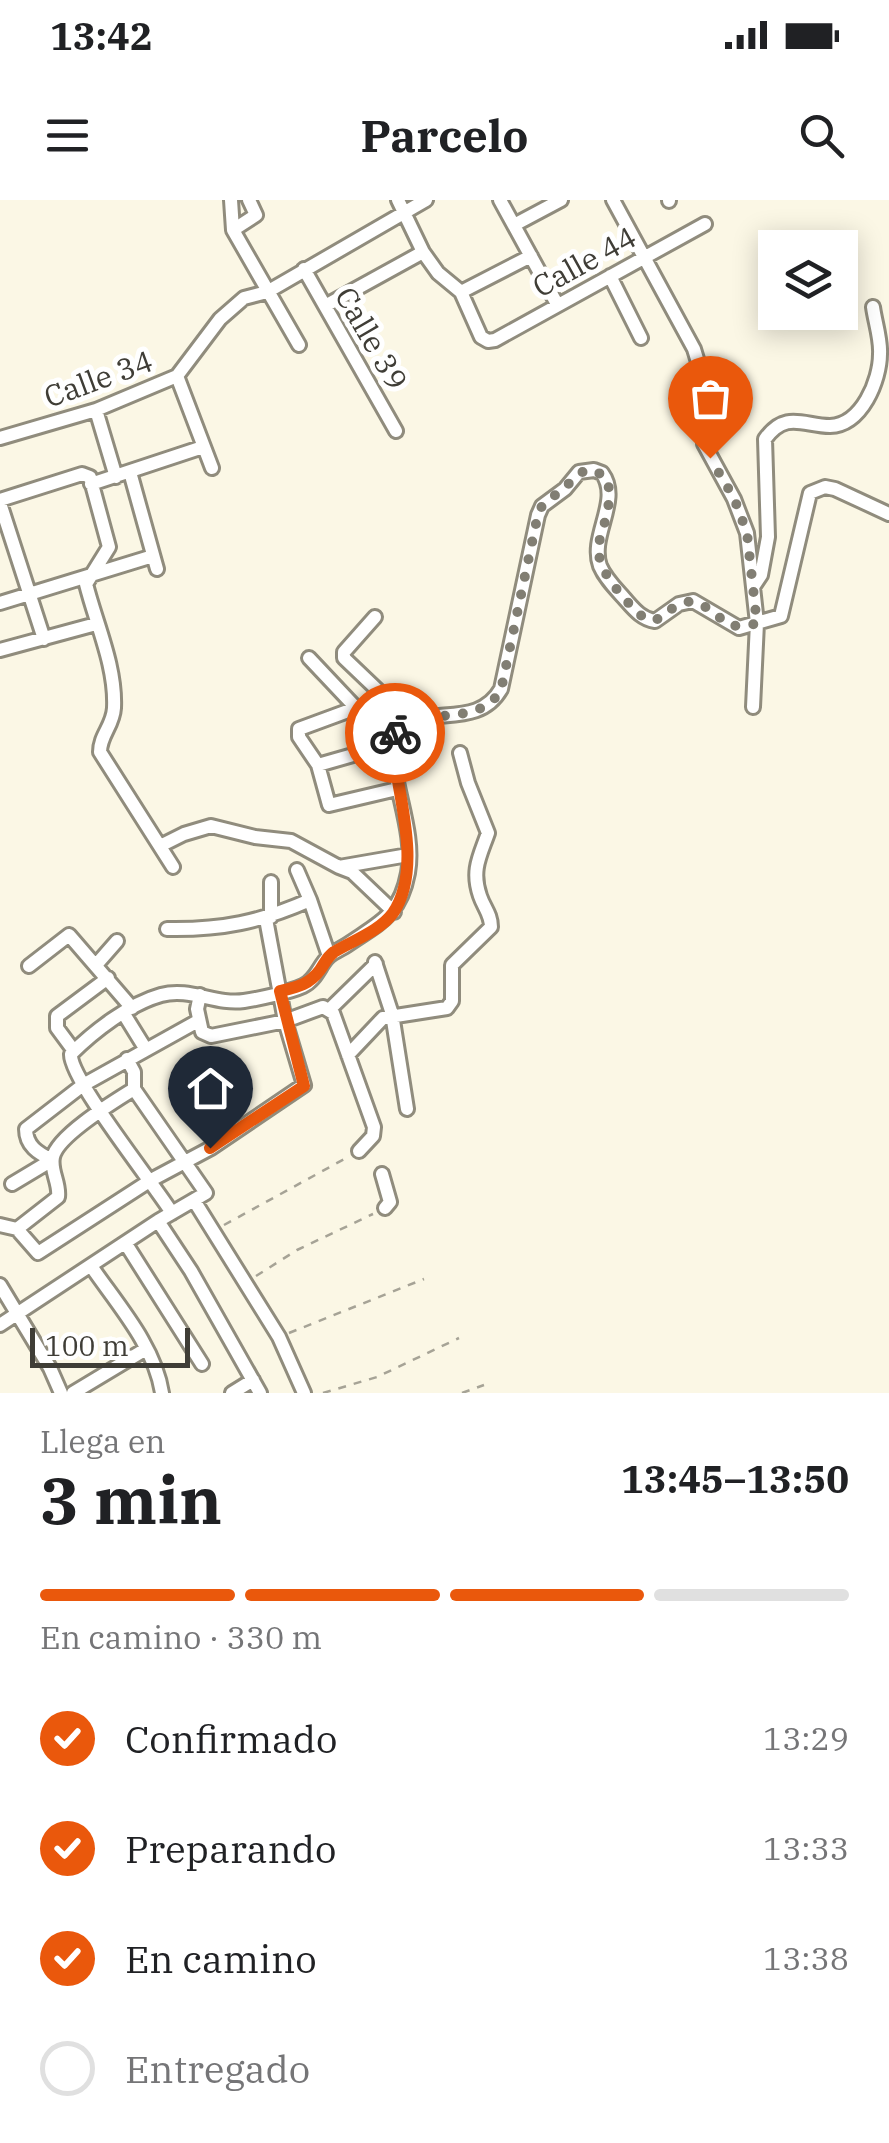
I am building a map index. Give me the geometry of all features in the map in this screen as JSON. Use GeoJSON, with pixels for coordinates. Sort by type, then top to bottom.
{"type":"FeatureCollection","features":[{"type":"Feature","properties":{"kind":"street"},"geometry":{"type":"LineString","coordinates":[[231,200],[234,230],[299,345]]}},
{"type":"Feature","properties":{"kind":"street"},"geometry":{"type":"LineString","coordinates":[[234,230],[256,215],[248,200]]}},
{"type":"Feature","properties":{"kind":"street"},"geometry":{"type":"LineString","coordinates":[[177,376],[220,319],[244,298],[267,292],[401,206],[426,200]]}},
{"type":"Feature","properties":{"kind":"street"},"geometry":{"type":"LineString","coordinates":[[500,200],[558,304]]}},
{"type":"Feature","properties":{"kind":"street"},"geometry":{"type":"LineString","coordinates":[[514,225],[561,200]]}},
{"type":"Feature","properties":{"kind":"street"},"geometry":{"type":"LineString","coordinates":[[613,200],[700,362],[704,382],[704,444],[742,516],[753,586],[757,624],[753,707]]}},
{"type":"Feature","properties":{"kind":"street"},"geometry":{"type":"LineString","coordinates":[[401,206],[423,252],[438,273],[461,292],[531,256]]}},
{"type":"Feature","properties":{"kind":"street","name":"Calle 44"},"geometry":{"type":"LineString","coordinates":[[461,292],[481,337],[495,340],[704,224]]}},
{"type":"Feature","properties":{"kind":"street"},"geometry":{"type":"LineString","coordinates":[[325,306],[423,252]]}},
{"type":"Feature","properties":{"kind":"street","name":"Calle 39"},"geometry":{"type":"LineString","coordinates":[[304,269],[396,431]]}},
{"type":"Feature","properties":{"kind":"street"},"geometry":{"type":"LineString","coordinates":[[610,276],[642,338]]}},
{"type":"Feature","properties":{"kind":"street"},"geometry":{"type":"LineString","coordinates":[[753,586],[761,574],[768,537],[765,438],[791,421],[807,420],[830,426],[847,421],[860,408],[878,378],[881,350],[872,307]]}},
{"type":"Feature","properties":{"kind":"street","name":"Calle 34"},"geometry":{"type":"LineString","coordinates":[[0,438],[96,410],[177,376],[212,468]]}},
{"type":"Feature","properties":{"kind":"street"},"geometry":{"type":"LineString","coordinates":[[96,410],[116,477]]}},
{"type":"Feature","properties":{"kind":"street"},"geometry":{"type":"LineString","coordinates":[[44,639],[0,505],[89,479],[116,477],[203,446]]}},
{"type":"Feature","properties":{"kind":"street"},"geometry":{"type":"LineString","coordinates":[[318,765],[389,743],[410,721],[473,711],[496,698],[501,690],[538,514],[542,506],[585,470],[602,474],[608,481],[598,540],[601,568],[636,611],[654,621],[679,604],[693,601],[732,626],[776,619],[784,610],[810,493],[826,487],[889,514]]}},
{"type":"Feature","properties":{"kind":"street"},"geometry":{"type":"LineString","coordinates":[[0,604],[90,574],[155,562],[130,472]]}},
{"type":"Feature","properties":{"kind":"street"},"geometry":{"type":"LineString","coordinates":[[89,479],[109,547],[86,584],[113,676],[112,723],[100,738],[100,752],[173,867]]}},
{"type":"Feature","properties":{"kind":"street"},"geometry":{"type":"LineString","coordinates":[[375,617],[344,652],[344,658],[410,721]]}},
{"type":"Feature","properties":{"kind":"street"},"geometry":{"type":"LineString","coordinates":[[0,650],[96,624]]}},
{"type":"Feature","properties":{"kind":"street"},"geometry":{"type":"LineString","coordinates":[[172,1213],[83,1086],[71,1062],[74,1050],[128,1011],[163,994],[244,1001],[304,986],[328,956],[381,925],[394,912],[408,873],[389,743],[309,658]]}},
{"type":"Feature","properties":{"kind":"street"},"geometry":{"type":"LineString","coordinates":[[356,708],[299,729],[318,765],[329,804],[397,789]]}},
{"type":"Feature","properties":{"kind":"street"},"geometry":{"type":"LineString","coordinates":[[348,1055],[383,1018],[447,1008],[452,1001],[452,965],[491,927],[475,873],[476,857],[488,833],[460,753]]}},
{"type":"Feature","properties":{"kind":"street"},"geometry":{"type":"LineString","coordinates":[[160,846],[210,826],[291,841],[362,881],[394,912]]}},
{"type":"Feature","properties":{"kind":"street"},"geometry":{"type":"LineString","coordinates":[[339,867],[408,855]]}},
{"type":"Feature","properties":{"kind":"street"},"geometry":{"type":"LineString","coordinates":[[297,870],[328,956]]}},
{"type":"Feature","properties":{"kind":"street"},"geometry":{"type":"LineString","coordinates":[[0,1224],[17,1229],[38,1253],[304,1086],[280,991],[269,918],[271,882]]}},
{"type":"Feature","properties":{"kind":"street"},"geometry":{"type":"LineString","coordinates":[[167,929],[210,930],[269,918],[310,900]]}},
{"type":"Feature","properties":{"kind":"street"},"geometry":{"type":"LineString","coordinates":[[29,966],[70,935],[108,978],[145,1048]]}},
{"type":"Feature","properties":{"kind":"street"},"geometry":{"type":"LineString","coordinates":[[96,965],[117,941]]}},
{"type":"Feature","properties":{"kind":"street"},"geometry":{"type":"LineString","coordinates":[[330,1010],[376,962],[392,1014],[407,1109]]}},
{"type":"Feature","properties":{"kind":"street"},"geometry":{"type":"LineString","coordinates":[[74,1050],[57,1028],[57,1016],[108,978]]}},
{"type":"Feature","properties":{"kind":"street"},"geometry":{"type":"LineString","coordinates":[[200,995],[198,1021],[202,1032],[211,1036],[285,1021],[323,1006],[330,1010],[374,1127],[373,1136],[359,1151]]}},
{"type":"Feature","properties":{"kind":"street"},"geometry":{"type":"LineString","coordinates":[[17,1229],[58,1198],[60,1188],[52,1160],[35,1151],[26,1129],[126,1059],[198,1021]]}},
{"type":"Feature","properties":{"kind":"street"},"geometry":{"type":"LineString","coordinates":[[0,1325],[158,1220],[206,1193],[134,1089],[134,1072],[126,1059]]}},
{"type":"Feature","properties":{"kind":"street"},"geometry":{"type":"LineString","coordinates":[[12,1184],[52,1160],[57,1148],[100,1110],[134,1089]]}},
{"type":"Feature","properties":{"kind":"street"},"geometry":{"type":"LineString","coordinates":[[382,1174],[390,1202],[385,1208]]}},
{"type":"Feature","properties":{"kind":"street"},"geometry":{"type":"LineString","coordinates":[[195,1202],[279,1337],[304,1393]]}},
{"type":"Feature","properties":{"kind":"street"},"geometry":{"type":"LineString","coordinates":[[158,1220],[260,1393]]}},
{"type":"Feature","properties":{"kind":"street"},"geometry":{"type":"LineString","coordinates":[[126,1244],[202,1364]]}},
{"type":"Feature","properties":{"kind":"street"},"geometry":{"type":"LineString","coordinates":[[91,1266],[146,1348],[162,1393]]}},
{"type":"Feature","properties":{"kind":"street"},"geometry":{"type":"LineString","coordinates":[[0,1285],[61,1393]]}},
{"type":"Feature","properties":{"kind":"street"},"geometry":{"type":"LineString","coordinates":[[73,1393],[146,1348]]}},
{"type":"Feature","properties":{"kind":"street"},"geometry":{"type":"LineString","coordinates":[[232,1393],[253,1380]]}},
{"type":"Feature","properties":{"kind":"path"},"geometry":{"type":"LineString","coordinates":[[214,1232],[359,1151]]}},
{"type":"Feature","properties":{"kind":"path"},"geometry":{"type":"LineString","coordinates":[[246,1282],[297,1250],[385,1208]]}},
{"type":"Feature","properties":{"kind":"path"},"geometry":{"type":"LineString","coordinates":[[279,1337],[424,1279]]}},
{"type":"Feature","properties":{"kind":"path"},"geometry":{"type":"LineString","coordinates":[[323,1393],[377,1376],[459,1338]]}},
{"type":"Feature","properties":{"kind":"path"},"geometry":{"type":"LineString","coordinates":[[462,1393],[484,1385]]}},
{"type":"Feature","properties":{"kind":"way so far"},"geometry":{"type":"LineString","coordinates":[[395,733],[410,721],[473,711],[496,698],[501,690],[538,514],[542,506],[585,470],[594,470],[608,481],[598,540],[601,568],[636,611],[654,621],[679,604],[693,601],[732,626],[757,624],[747,533],[734,498],[710,458]]}},
{"type":"Feature","properties":{"kind":"route"},"geometry":{"type":"LineString","coordinates":[[210,1148],[304,1086],[280,991],[304,986],[328,956],[381,925],[394,912],[408,873],[392,745],[395,733]]}}]}
